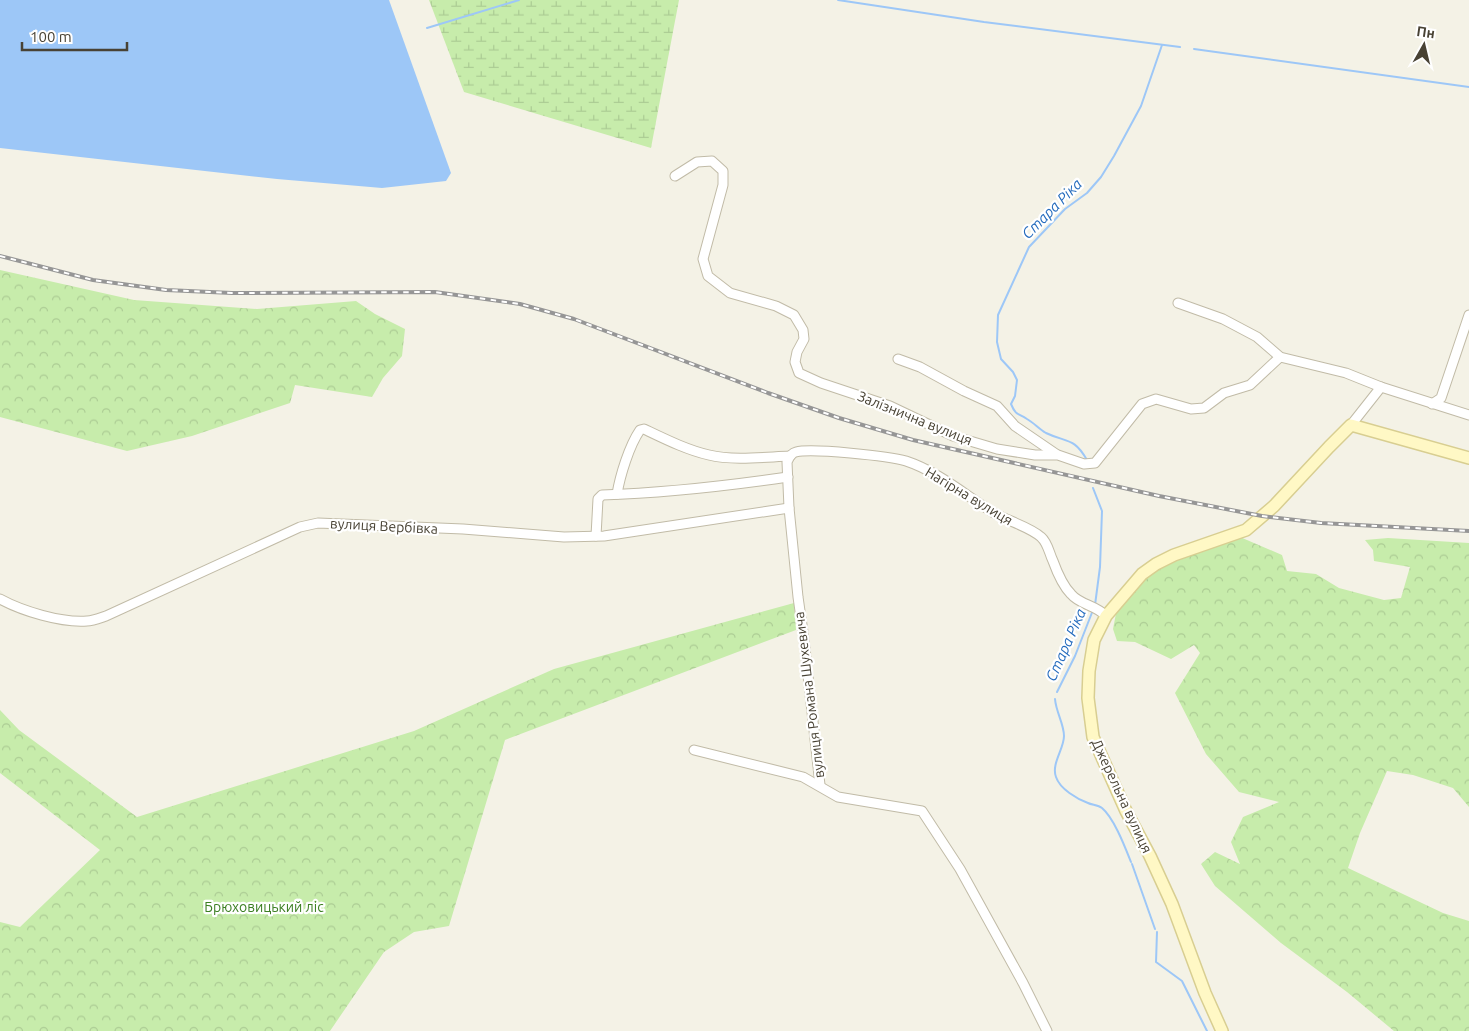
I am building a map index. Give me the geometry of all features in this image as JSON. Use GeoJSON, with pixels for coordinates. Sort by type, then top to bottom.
{"type":"FeatureCollection","features":[{"type":"Feature","properties":{"kind":"street","name":"Залізнична вулиця"},"geometry":{"type":"LineString","coordinates":[[675,176],[697,162],[712,161],[723,170],[723,184],[703,259],[708,276],[730,294],[776,306],[794,315],[803,330],[804,339],[797,352],[795,362],[799,373],[821,383],[890,406],[953,436],[997,449],[1035,455],[1058,455]]}},
{"type":"Feature","properties":{"kind":"street"},"geometry":{"type":"LineString","coordinates":[[1178,303],[1223,319],[1257,337],[1280,358],[1346,373],[1381,387],[1469,415]]}},
{"type":"Feature","properties":{"kind":"street"},"geometry":{"type":"LineString","coordinates":[[1432,404],[1441,398],[1466,330],[1469,315]]}},
{"type":"Feature","properties":{"kind":"street","name":"Залізнична вулиця"},"geometry":{"type":"LineString","coordinates":[[898,359],[920,366],[964,391],[997,406],[1015,426],[1058,455],[1084,464],[1095,463],[1142,404],[1156,399],[1191,409],[1204,408],[1224,393],[1250,385],[1280,358]]}},
{"type":"Feature","properties":{"kind":"street","name":"Джерельна вулиця"},"geometry":{"type":"LineString","coordinates":[[1222,1031],[1205,994],[1165,889],[1126,811],[1093,737],[1088,698],[1089,671],[1094,640],[1103,613],[1148,569],[1174,555],[1246,530],[1274,506],[1352,425],[1381,387]]}},
{"type":"Feature","properties":{"kind":"street"},"geometry":{"type":"LineString","coordinates":[[1352,425],[1469,458]]}},
{"type":"Feature","properties":{"kind":"street","name":"Нагірна вулиця"},"geometry":{"type":"LineString","coordinates":[[617,494],[636,436],[640,430],[644,429],[677,444],[709,455],[722,457],[790,456],[800,452],[835,452],[905,461],[941,477],[995,513],[1040,536],[1046,542],[1054,563],[1070,593],[1077,600],[1103,613]]}},
{"type":"Feature","properties":{"kind":"street","name":"вулиця Романа Шухевича"},"geometry":{"type":"LineString","coordinates":[[790,456],[787,462],[789,508],[798,606],[804,639],[820,785],[838,797],[922,811],[960,869],[1023,983],[1046,1031]]}},
{"type":"Feature","properties":{"kind":"street"},"geometry":{"type":"LineString","coordinates":[[596,536],[598,499],[602,495],[711,488],[788,477]]}},
{"type":"Feature","properties":{"kind":"street","name":"вулиця Вербівка"},"geometry":{"type":"LineString","coordinates":[[0,599],[33,612],[60,619],[87,621],[106,616],[300,527],[318,523],[564,537],[596,536],[789,508]]}},
{"type":"Feature","properties":{"kind":"street"},"geometry":{"type":"LineString","coordinates":[[694,750],[803,776],[820,785]]}},
{"type":"Feature","properties":{"kind":"green space"},"geometry":{"type":"Polygon","coordinates":[[[429,0],[679,0],[651,148],[464,92],[429,0]]]}},
{"type":"Feature","properties":{"kind":"green space"},"geometry":{"type":"Polygon","coordinates":[[[0,270],[134,300],[257,309],[356,301],[375,314],[405,329],[402,356],[383,378],[372,397],[295,385],[290,403],[192,436],[127,451],[0,417],[0,270]]]}},
{"type":"Feature","properties":{"kind":"green space"},"geometry":{"type":"Polygon","coordinates":[[[1240,537],[1282,555],[1287,571],[1316,574],[1339,588],[1384,600],[1401,598],[1410,567],[1374,561],[1373,550],[1365,540],[1388,538],[1469,543],[1469,807],[1453,788],[1413,775],[1387,771],[1360,833],[1348,868],[1443,913],[1469,921],[1469,1031],[1394,1031],[1347,992],[1281,943],[1215,886],[1201,864],[1215,852],[1240,864],[1231,842],[1243,817],[1279,802],[1239,792],[1206,754],[1175,693],[1200,653],[1194,645],[1171,659],[1135,642],[1117,641],[1113,629],[1118,603],[1147,570],[1240,537]]]}},
{"type":"Feature","properties":{"kind":"green space","name":"Брюховицький ліс"},"geometry":{"type":"Polygon","coordinates":[[[794,603],[796,630],[505,740],[449,926],[414,932],[384,952],[330,1031],[0,1031],[0,922],[20,927],[100,850],[0,773],[0,710],[19,730],[137,817],[414,731],[554,669],[794,603]]]}},
{"type":"Feature","properties":{"kind":"water"},"geometry":{"type":"Polygon","coordinates":[[[0,0],[389,0],[451,173],[446,181],[382,188],[277,179],[0,148],[0,0]]]}},
{"type":"Feature","properties":{"kind":"waterway"},"geometry":{"type":"LineString","coordinates":[[427,28],[519,0]]}},
{"type":"Feature","properties":{"kind":"waterway"},"geometry":{"type":"LineString","coordinates":[[838,0],[984,22],[1180,47]]}},
{"type":"Feature","properties":{"kind":"waterway","name":"Стара Ріка"},"geometry":{"type":"LineString","coordinates":[[1087,460],[1074,444],[1046,433],[1014,411],[1011,404],[1015,396],[1017,380],[1013,372],[1001,359],[997,342],[998,315],[1029,247],[1065,209],[1087,193],[1101,177],[1114,156],[1141,106],[1162,45]]}},
{"type":"Feature","properties":{"kind":"waterway"},"geometry":{"type":"LineString","coordinates":[[1194,49],[1469,87]]}},
{"type":"Feature","properties":{"kind":"waterway","name":"Стара Ріка"},"geometry":{"type":"LineString","coordinates":[[1093,488],[1102,511],[1100,567],[1095,605]]}},
{"type":"Feature","properties":{"kind":"waterway","name":"Стара Ріка"},"geometry":{"type":"LineString","coordinates":[[1057,692],[1075,656],[1093,610]]}},
{"type":"Feature","properties":{"kind":"waterway","name":"Стара Ріка"},"geometry":{"type":"LineString","coordinates":[[1055,699],[1064,736],[1055,767],[1056,777],[1061,786],[1069,793],[1100,807],[1106,813],[1119,833],[1131,862]]}},
{"type":"Feature","properties":{"kind":"waterway","name":"Стара Ріка"},"geometry":{"type":"LineString","coordinates":[[1132,864],[1155,929]]}},
{"type":"Feature","properties":{"kind":"waterway","name":"Стара Ріка"},"geometry":{"type":"LineString","coordinates":[[1157,932],[1156,962],[1182,981],[1207,1031]]}},
{"type":"Feature","properties":{"kind":"railway"},"geometry":{"type":"LineString","coordinates":[[0,256],[93,280],[166,290],[232,293],[435,292],[520,304],[574,319],[768,393],[839,418],[913,440],[1159,496],[1262,516],[1321,523],[1469,531]]}}]}
